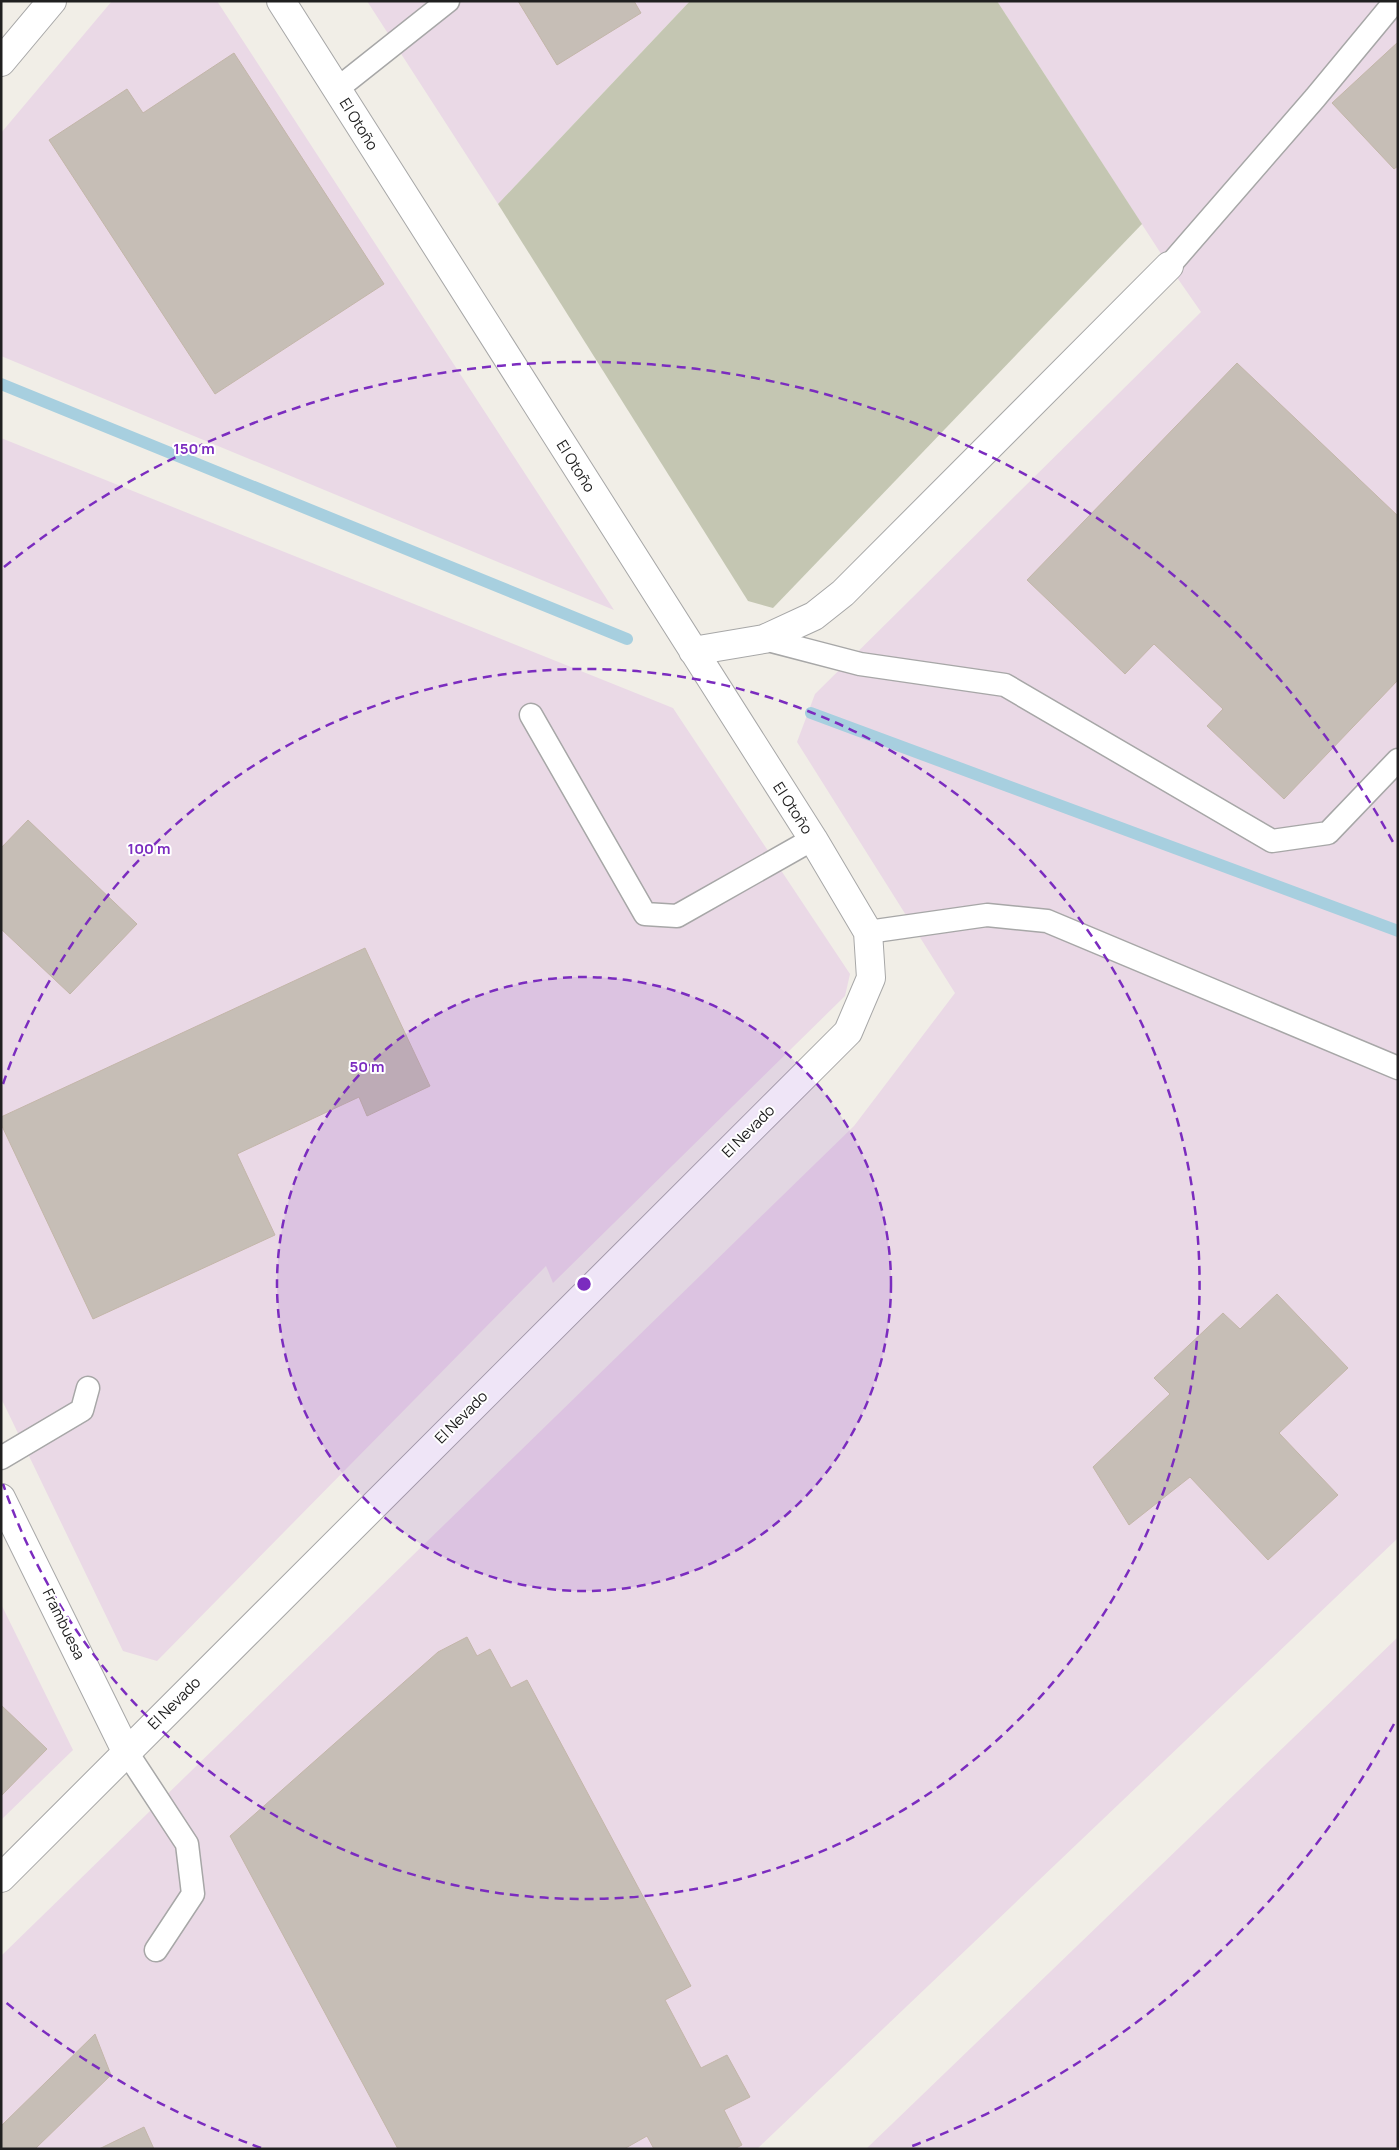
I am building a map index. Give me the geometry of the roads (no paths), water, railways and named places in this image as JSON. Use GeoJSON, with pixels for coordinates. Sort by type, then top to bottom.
{"type":"FeatureCollection","features":[{"type":"Feature","properties":{"kind":"street"},"geometry":{"type":"LineString","coordinates":[[1,62],[52,1]]}},
{"type":"Feature","properties":{"kind":"street","name":"El Otoño"},"geometry":{"type":"LineString","coordinates":[[281,1],[813,839],[868,932]]}},
{"type":"Feature","properties":{"kind":"street"},"geometry":{"type":"LineString","coordinates":[[693,651],[764,639],[814,616],[843,593],[1169,266]]}},
{"type":"Feature","properties":{"kind":"street","name":"El Nevado"},"geometry":{"type":"LineString","coordinates":[[1,1878],[126,1751],[848,1032],[871,978],[868,932]]}},
{"type":"Feature","properties":{"kind":"street","name":"Frambuesa"},"geometry":{"type":"LineString","coordinates":[[1,1498],[126,1751]]}},
{"type":"Feature","properties":{"kind":"lane"},"geometry":{"type":"LineString","coordinates":[[337,89],[448,1]]}},
{"type":"Feature","properties":{"kind":"lane"},"geometry":{"type":"LineString","coordinates":[[1169,266],[1315,98],[1392,5],[1392,1]]}},
{"type":"Feature","properties":{"kind":"lane"},"geometry":{"type":"LineString","coordinates":[[764,639],[860,664],[1005,685],[1272,841],[1328,833],[1398,760]]}},
{"type":"Feature","properties":{"kind":"lane"},"geometry":{"type":"LineString","coordinates":[[530,715],[645,914],[676,916],[813,839]]}},
{"type":"Feature","properties":{"kind":"lane"},"geometry":{"type":"LineString","coordinates":[[868,932],[987,915],[1046,921],[1398,1068]]}},
{"type":"Feature","properties":{"kind":"lane"},"geometry":{"type":"LineString","coordinates":[[1,1458],[82,1410],[88,1388]]}},
{"type":"Feature","properties":{"kind":"lane"},"geometry":{"type":"LineString","coordinates":[[126,1751],[187,1844],[193,1894],[156,1950]]}},
{"type":"Feature","properties":{"kind":"waterway"},"geometry":{"type":"LineString","coordinates":[[1,384],[627,639]]}},
{"type":"Feature","properties":{"kind":"waterway"},"geometry":{"type":"LineString","coordinates":[[811,713],[1398,931]]}}]}
